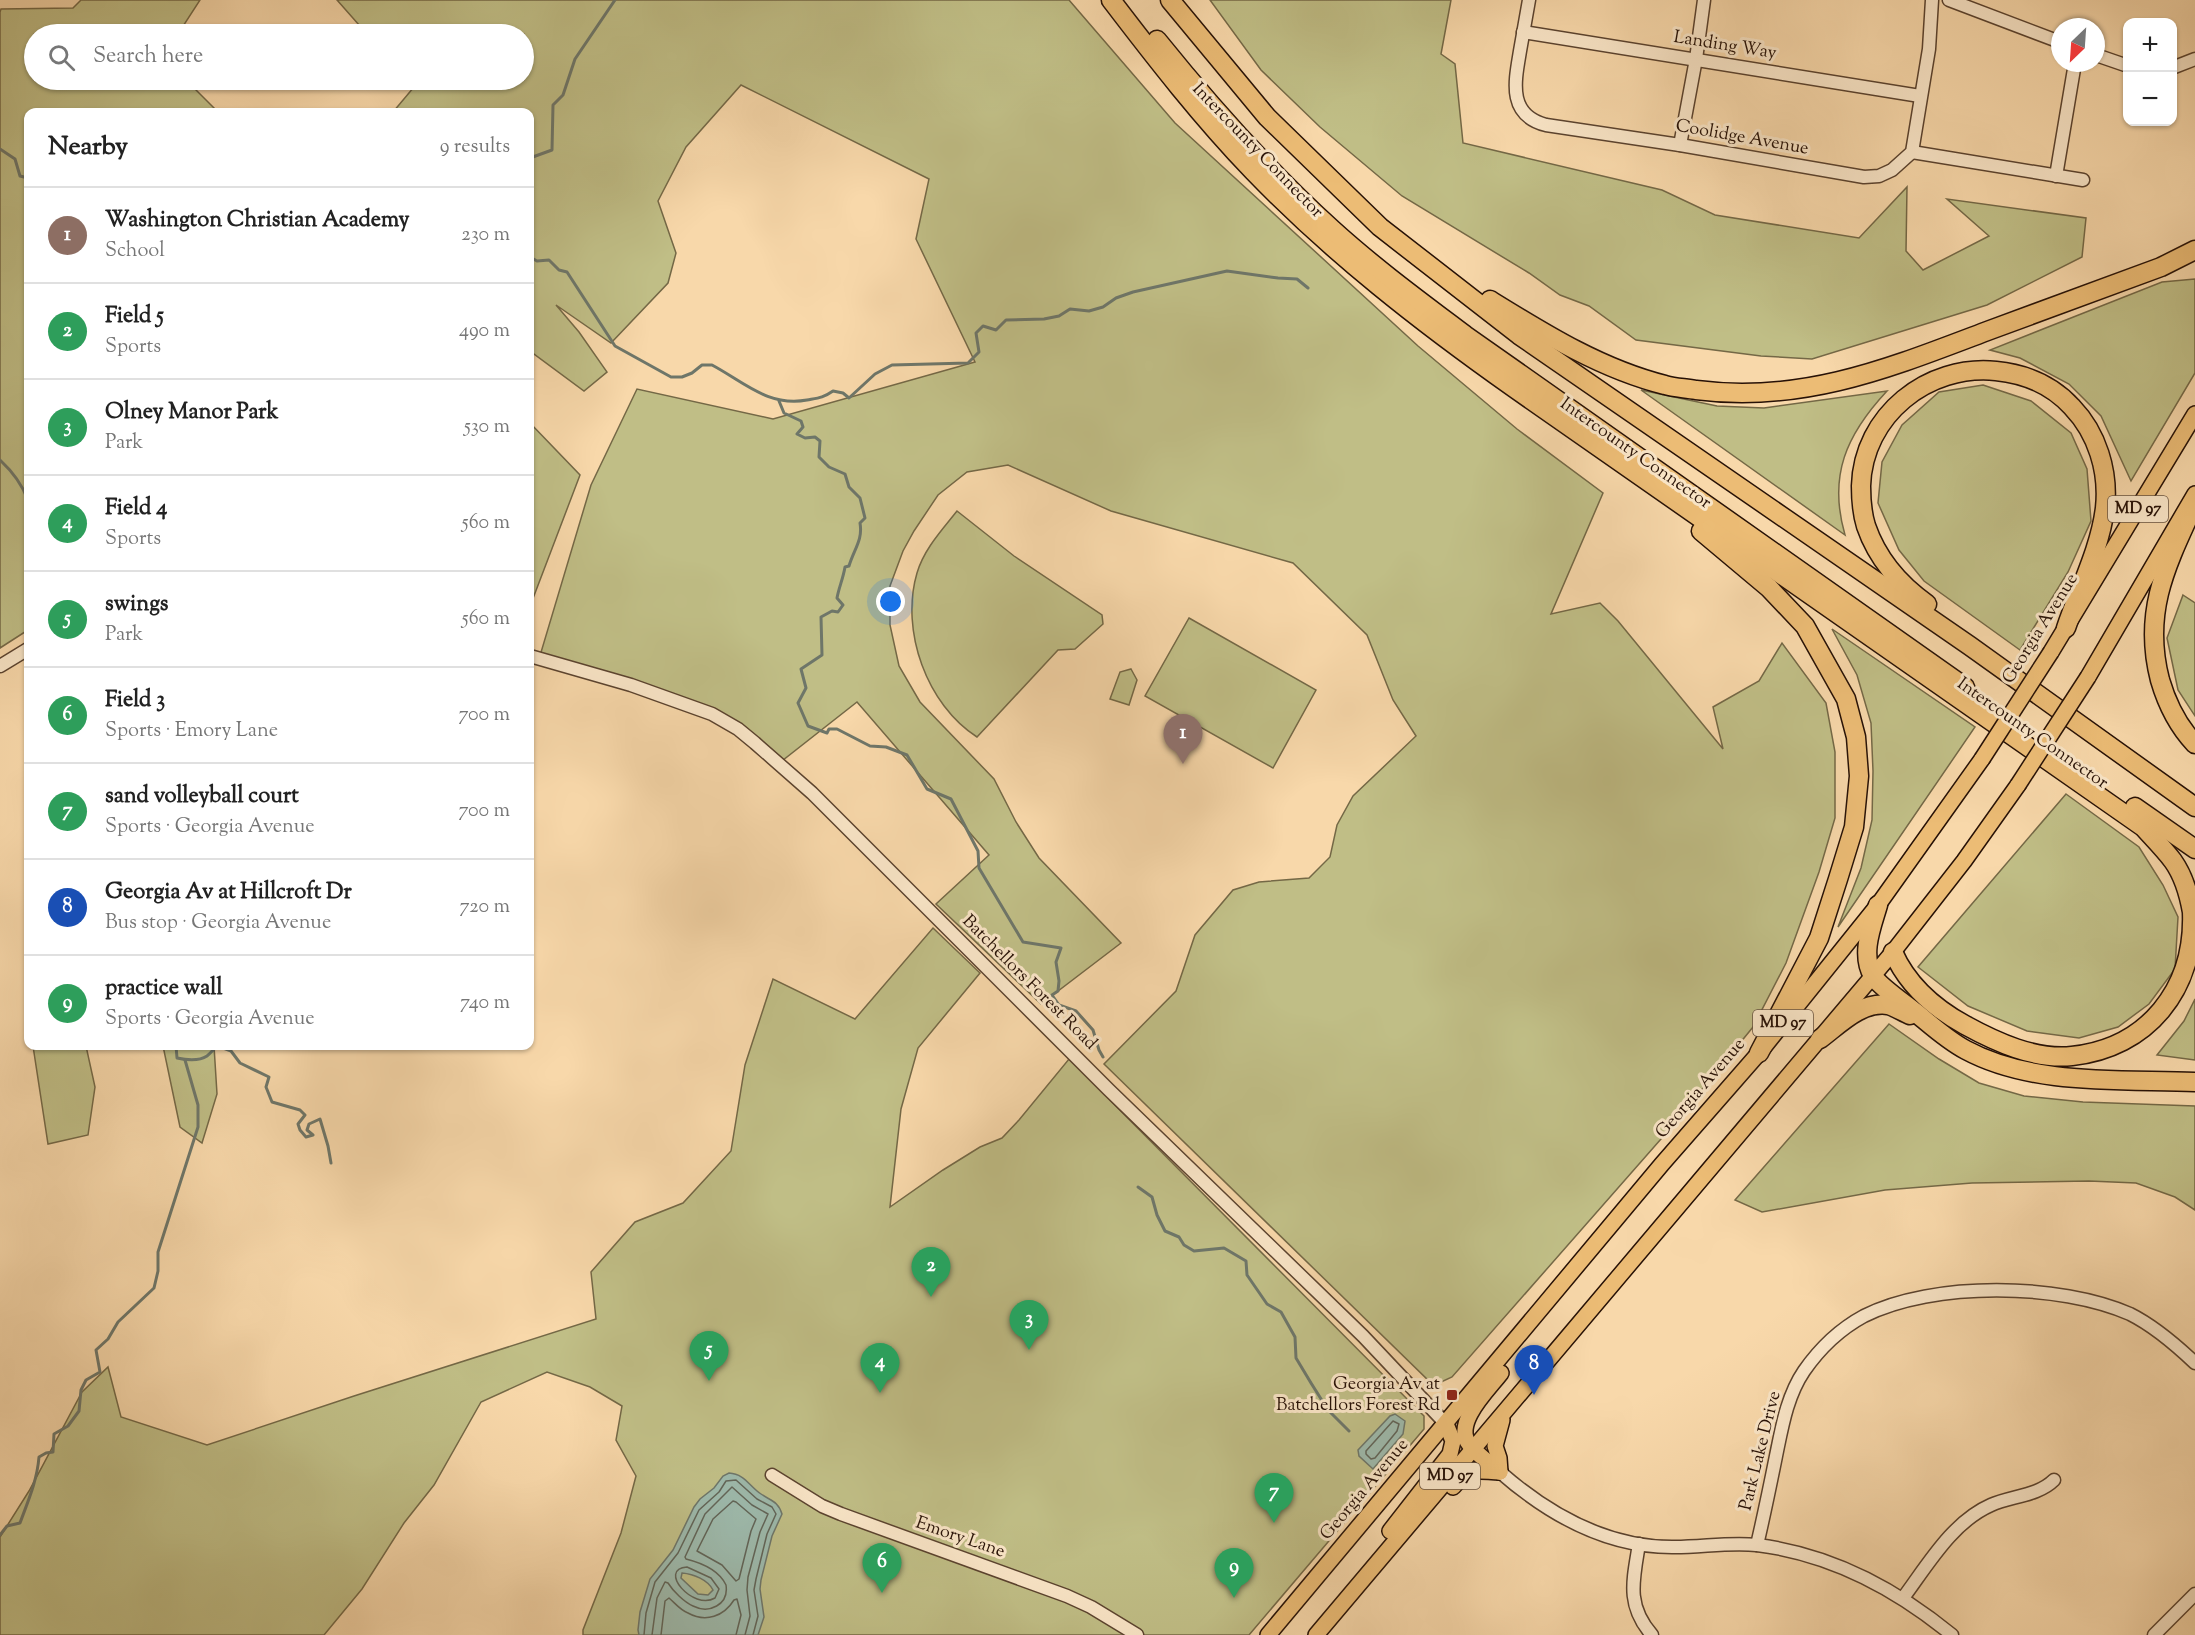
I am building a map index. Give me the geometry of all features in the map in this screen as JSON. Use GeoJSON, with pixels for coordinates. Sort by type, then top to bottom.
{"type":"FeatureCollection","features":[{"type":"Feature","properties":{"kind":"highway"},"geometry":{"type":"LineString","coordinates":[[1112,0],[1171,78],[1213,128],[1306,223],[1384,291],[1446,340],[2143,827],[2174,862],[2189,896],[2195,949],[2187,975],[2172,1002],[2151,1026],[2126,1042],[2099,1052],[2069,1056],[2030,1052],[2002,1044],[1955,1019],[1916,989],[1900,970],[1893,952]]}},
{"type":"Feature","properties":{"kind":"highway","name":"Intercounty Connector"},"geometry":{"type":"LineString","coordinates":[[1127,0],[1195,87],[1267,166],[1333,230],[1397,284],[1465,335],[2195,849]]}},
{"type":"Feature","properties":{"kind":"highway","name":"Intercounty Connector"},"geometry":{"type":"LineString","coordinates":[[1170,0],[1267,117],[1380,226],[1411,251],[1519,335],[1970,645],[2195,807]]}},
{"type":"Feature","properties":{"kind":"highway"},"geometry":{"type":"LineString","coordinates":[[1411,251],[1564,345],[1614,368],[1665,386],[1722,393],[1780,393],[1834,384],[1921,357],[2161,267],[2195,250]]}},
{"type":"Feature","properties":{"kind":"highway"},"geometry":{"type":"LineString","coordinates":[[2161,267],[2195,264]]}},
{"type":"Feature","properties":{"kind":"highway"},"geometry":{"type":"LineString","coordinates":[[2066,628],[2095,550],[2105,505],[2104,468],[2082,417],[2065,399],[2039,381],[2010,372],[1967,370],[1946,375],[1924,384],[1902,398],[1875,433],[1864,456],[1861,502],[1866,525],[1890,571],[1922,600],[2195,794]]}},
{"type":"Feature","properties":{"kind":"highway"},"geometry":{"type":"LineString","coordinates":[[1637,473],[1689,521],[1769,588],[1805,626],[1846,699],[1856,737],[1859,776],[1854,826],[1839,879],[1818,938],[1759,1053]]}},
{"type":"Feature","properties":{"kind":"highway"},"geometry":{"type":"LineString","coordinates":[[2195,503],[2171,556],[2158,597],[2153,624],[2154,656],[2167,704],[2195,744]]}},
{"type":"Feature","properties":{"kind":"highway"},"geometry":{"type":"LineString","coordinates":[[1878,905],[1869,936],[1867,955],[1873,976],[1933,1027],[1964,1049],[1998,1064],[2031,1073],[2195,1082]]}},
{"type":"Feature","properties":{"kind":"highway"},"geometry":{"type":"LineString","coordinates":[[1820,1039],[1858,1010],[1877,1006],[1888,1005],[1933,1027]]}},
{"type":"Feature","properties":{"kind":"main road","name":"Georgia Avenue"},"geometry":{"type":"LineString","coordinates":[[1268,1635],[1662,1164],[1759,1053],[1878,905],[1982,759],[2066,628],[2195,414]]}},
{"type":"Feature","properties":{"kind":"main road","name":"MD 97"},"geometry":{"type":"LineString","coordinates":[[1316,1635],[1873,976],[1964,861],[2018,785],[2088,677],[2195,494]]}},
{"type":"Feature","properties":{"kind":"main road"},"geometry":{"type":"LineString","coordinates":[[1500,1472],[1467,1443],[1464,1432],[1466,1420],[1522,1346],[1558,1290]]}},
{"type":"Feature","properties":{"kind":"main road"},"geometry":{"type":"LineString","coordinates":[[1500,1472],[1495,1446],[1505,1411]]}},
{"type":"Feature","properties":{"kind":"main road"},"geometry":{"type":"LineString","coordinates":[[1376,1563],[1378,1546],[1450,1454],[1453,1441],[1446,1424]]}},
{"type":"Feature","properties":{"kind":"main road"},"geometry":{"type":"LineString","coordinates":[[1412,1521],[1439,1501],[1466,1473],[1479,1470],[1500,1472]]}},
{"type":"Feature","properties":{"kind":"street","name":"Coolidge Avenue"},"geometry":{"type":"LineString","coordinates":[[1529,0],[1514,86],[1519,103],[1534,121],[1546,125],[1680,145],[1864,177],[1879,176],[1892,170],[1912,152]]}},
{"type":"Feature","properties":{"kind":"street"},"geometry":{"type":"LineString","coordinates":[[1680,145],[1704,0]]}},
{"type":"Feature","properties":{"kind":"street"},"geometry":{"type":"LineString","coordinates":[[1932,0],[1929,49],[1912,152],[2083,180]]}},
{"type":"Feature","properties":{"kind":"street"},"geometry":{"type":"LineString","coordinates":[[1949,0],[2051,39]]}},
{"type":"Feature","properties":{"kind":"street","name":"Landing Way"},"geometry":{"type":"LineString","coordinates":[[1523,32],[1920,96]]}},
{"type":"Feature","properties":{"kind":"street"},"geometry":{"type":"LineString","coordinates":[[2105,58],[2123,65]]}},
{"type":"Feature","properties":{"kind":"street"},"geometry":{"type":"LineString","coordinates":[[2177,66],[2195,59]]}},
{"type":"Feature","properties":{"kind":"street"},"geometry":{"type":"LineString","coordinates":[[2056,176],[2073,72]]}},
{"type":"Feature","properties":{"kind":"street"},"geometry":{"type":"LineString","coordinates":[[0,666],[24,651]]}},
{"type":"Feature","properties":{"kind":"street","name":"Batchellors Forest Road"},"geometry":{"type":"LineString","coordinates":[[534,657],[631,685],[712,714],[738,729],[755,743],[812,793],[1109,1090],[1363,1336],[1446,1424]]}},
{"type":"Feature","properties":{"kind":"street","name":"Park Lake Drive"},"geometry":{"type":"LineString","coordinates":[[1757,1545],[1785,1413],[1802,1373],[1815,1356],[1846,1326],[1881,1309],[1921,1298],[1967,1292],[2017,1291],[2063,1296],[2130,1314],[2165,1336],[2195,1363]]}},
{"type":"Feature","properties":{"kind":"street"},"geometry":{"type":"LineString","coordinates":[[1500,1472],[1520,1489],[1567,1520],[1599,1534],[1639,1544],[1675,1547],[1736,1543],[1811,1556],[1869,1580],[1903,1598],[1952,1635]]}},
{"type":"Feature","properties":{"kind":"street","name":"Emory Lane"},"geometry":{"type":"LineString","coordinates":[[772,1475],[822,1506],[1067,1596],[1090,1606],[1137,1635]]}},
{"type":"Feature","properties":{"kind":"street"},"geometry":{"type":"LineString","coordinates":[[1903,1598],[1948,1539],[1971,1517],[1990,1506],[2045,1489],[2054,1480]]}},
{"type":"Feature","properties":{"kind":"street"},"geometry":{"type":"LineString","coordinates":[[1639,1544],[1633,1600],[1642,1623],[1652,1635]]}},
{"type":"Feature","properties":{"kind":"street"},"geometry":{"type":"LineString","coordinates":[[2154,1635],[2195,1594]]}},
{"type":"Feature","properties":{"kind":"shaded area"},"geometry":{"type":"Polygon","coordinates":[[[81,0],[200,0],[184,24],[24,24],[24,90],[196,90],[214,108],[24,108],[24,633],[0,648],[0,12],[1,9],[73,8],[81,0]]]}},
{"type":"Feature","properties":{"kind":"shaded area"},"geometry":{"type":"Polygon","coordinates":[[[337,0],[1069,0],[1175,123],[1418,346],[1517,429],[1603,493],[1551,614],[1600,603],[1618,621],[1723,749],[1713,707],[1759,681],[1782,643],[1826,703],[1835,752],[1835,818],[1819,872],[1786,963],[1753,1027],[1668,1131],[1452,1377],[1437,1384],[1428,1380],[1104,1064],[1176,991],[1195,935],[1233,890],[1259,882],[1309,878],[1330,857],[1337,825],[1353,796],[1416,736],[1393,700],[1367,635],[1293,563],[1111,511],[1008,465],[967,472],[938,495],[903,551],[890,586],[890,625],[899,666],[920,702],[994,779],[1016,822],[1039,858],[1121,943],[1041,1004],[936,904],[989,855],[857,702],[778,764],[738,729],[539,659],[591,485],[637,389],[773,419],[975,362],[916,239],[929,179],[741,85],[686,147],[658,201],[676,253],[668,283],[611,343],[556,305],[579,332],[607,372],[584,391],[534,354],[534,108],[396,108],[411,90],[534,90],[534,24],[358,24],[337,0]]]}},
{"type":"Feature","properties":{"kind":"shaded area"},"geometry":{"type":"Polygon","coordinates":[[[1210,0],[1451,0],[1441,54],[1455,64],[1463,143],[1662,190],[1715,215],[1859,238],[1907,187],[1906,251],[1923,270],[1989,236],[1947,199],[2086,218],[2082,257],[1987,305],[1812,359],[1761,356],[1636,340],[1589,306],[1560,295],[1529,273],[1402,196],[1320,127],[1261,70],[1210,0]]]}},
{"type":"Feature","properties":{"kind":"shaded area"},"geometry":{"type":"Polygon","coordinates":[[[2195,279],[2195,373],[2131,481],[2101,416],[2069,384],[2020,358],[1990,350],[2162,282],[2195,279]]]}},
{"type":"Feature","properties":{"kind":"shaded area"},"geometry":{"type":"Polygon","coordinates":[[[1983,385],[2031,401],[2071,433],[2087,469],[2091,521],[2068,572],[2020,650],[1924,581],[1899,550],[1878,503],[1882,462],[1902,425],[1939,392],[1983,385]]]}},
{"type":"Feature","properties":{"kind":"shaded area"},"geometry":{"type":"Polygon","coordinates":[[[1641,390],[1717,406],[1764,408],[1887,391],[1861,424],[1844,457],[1839,494],[1840,514],[1845,535],[1641,390]]]}},
{"type":"Feature","properties":{"kind":"shaded area"},"geometry":{"type":"Polygon","coordinates":[[[534,427],[580,475],[534,596],[534,427]]]}},
{"type":"Feature","properties":{"kind":"shaded area"},"geometry":{"type":"Polygon","coordinates":[[[957,511],[1014,556],[1102,615],[1103,624],[1075,649],[1058,650],[977,737],[959,723],[944,706],[932,686],[915,642],[912,619],[913,595],[920,564],[934,540],[957,511]]]}},
{"type":"Feature","properties":{"kind":"shaded area"},"geometry":{"type":"Polygon","coordinates":[[[2183,595],[2195,603],[2195,716],[2178,690],[2167,638],[2183,595]]]}},
{"type":"Feature","properties":{"kind":"shaded area"},"geometry":{"type":"Polygon","coordinates":[[[1189,618],[1316,690],[1273,768],[1145,696],[1189,618]]]}},
{"type":"Feature","properties":{"kind":"shaded area"},"geometry":{"type":"Polygon","coordinates":[[[1832,629],[1975,727],[1838,927],[1861,868],[1872,820],[1873,771],[1871,723],[1857,675],[1832,629]]]}},
{"type":"Feature","properties":{"kind":"shaded area"},"geometry":{"type":"Polygon","coordinates":[[[1131,669],[1137,680],[1129,705],[1110,699],[1120,672],[1131,669]]]}},
{"type":"Feature","properties":{"kind":"shaded area"},"geometry":{"type":"Polygon","coordinates":[[[2066,794],[2139,847],[2163,885],[2178,917],[2175,969],[2149,1004],[2118,1027],[2079,1038],[2027,1031],[1968,1006],[1918,967],[2066,794]]]}},
{"type":"Feature","properties":{"kind":"shaded area"},"geometry":{"type":"Polygon","coordinates":[[[933,928],[980,973],[918,1048],[901,1109],[890,1207],[980,1147],[1002,1138],[1069,1059],[1424,1416],[1424,1429],[1249,1635],[583,1635],[621,1533],[636,1476],[616,1440],[622,1406],[590,1387],[547,1372],[481,1402],[434,1485],[404,1523],[362,1589],[324,1635],[0,1635],[0,1537],[29,1491],[82,1392],[108,1367],[121,1417],[207,1445],[596,1319],[591,1272],[635,1222],[683,1203],[731,1151],[745,1065],[773,979],[855,1019],[933,928]]]}},
{"type":"Feature","properties":{"kind":"shaded area"},"geometry":{"type":"Polygon","coordinates":[[[2195,999],[2195,1060],[2157,1055],[2184,1021],[2195,999]]]}},
{"type":"Feature","properties":{"kind":"shaded area"},"geometry":{"type":"Polygon","coordinates":[[[1889,1024],[1939,1059],[1979,1083],[2024,1096],[2083,1102],[2195,1106],[2195,1210],[2175,1197],[2136,1183],[2089,1181],[1972,1183],[1885,1190],[1762,1212],[1735,1200],[1889,1024]]]}},
{"type":"Feature","properties":{"kind":"shaded area"},"geometry":{"type":"Polygon","coordinates":[[[34,1050],[87,1050],[95,1087],[88,1135],[48,1144],[34,1050]]]}},
{"type":"Feature","properties":{"kind":"shaded area"},"geometry":{"type":"Polygon","coordinates":[[[164,1050],[214,1050],[217,1094],[202,1143],[180,1127],[164,1050]]]}},
{"type":"Feature","properties":{"kind":"water"},"geometry":{"type":"Polygon","coordinates":[[[1395,1414],[1405,1421],[1403,1434],[1373,1469],[1359,1456],[1358,1450],[1390,1416],[1395,1414]]]}},
{"type":"Feature","properties":{"kind":"water"},"geometry":{"type":"Polygon","coordinates":[[[729,1473],[743,1478],[776,1504],[782,1514],[772,1536],[761,1580],[764,1617],[758,1635],[639,1635],[640,1612],[650,1579],[673,1550],[694,1507],[723,1476],[729,1473]],[[682,1573],[681,1578],[698,1594],[708,1595],[713,1590],[704,1580],[682,1573]]]}},
{"type":"Feature","properties":{"kind":"waterway"},"geometry":{"type":"LineString","coordinates":[[534,157],[552,150],[553,105],[563,95],[575,59],[615,0]]}},
{"type":"Feature","properties":{"kind":"waterway"},"geometry":{"type":"LineString","coordinates":[[0,149],[15,159],[20,176],[24,177]]}},
{"type":"Feature","properties":{"kind":"waterway"},"geometry":{"type":"LineString","coordinates":[[534,259],[549,260],[559,270],[567,272],[615,346],[671,377],[682,377],[702,365],[712,365],[757,392],[780,400],[793,401],[820,397],[833,391],[843,393],[849,398],[875,374],[892,365],[968,363],[979,352],[976,333],[983,326],[996,330],[1006,320],[1044,319],[1059,316],[1070,309],[1089,311],[1103,307],[1116,298],[1133,292],[1227,271],[1297,279],[1308,288]]}},
{"type":"Feature","properties":{"kind":"waterway"},"geometry":{"type":"LineString","coordinates":[[779,401],[784,413],[801,421],[803,427],[797,434],[805,438],[815,437],[820,441],[819,457],[829,467],[845,474],[849,487],[860,498],[865,518],[860,523],[859,540],[849,566],[845,567],[838,594],[837,598],[843,605],[838,612],[832,611],[821,617],[822,655],[801,669],[806,688],[798,703],[808,726],[827,733],[829,729],[837,729],[870,746],[886,747],[907,755],[927,789],[951,799],[978,851],[979,868],[1023,942],[1061,948],[1056,962],[1058,991],[1052,995],[1059,1005],[1076,1011],[1093,1030],[1103,1057]]}},
{"type":"Feature","properties":{"kind":"waterway"},"geometry":{"type":"LineString","coordinates":[[0,460],[17,479],[24,491]]}},
{"type":"Feature","properties":{"kind":"waterway"},"geometry":{"type":"LineString","coordinates":[[176,1050],[177,1058],[192,1060],[203,1058],[214,1050]]}},
{"type":"Feature","properties":{"kind":"waterway"},"geometry":{"type":"LineString","coordinates":[[228,1050],[240,1063],[269,1077],[266,1087],[272,1102],[300,1110],[305,1115],[298,1124],[306,1137],[313,1135],[307,1130],[309,1124],[320,1119],[331,1163]]}},
{"type":"Feature","properties":{"kind":"waterway"},"geometry":{"type":"LineString","coordinates":[[0,1535],[7,1526],[20,1523],[34,1483],[39,1457],[53,1452],[54,1434],[68,1426],[79,1411],[81,1390],[86,1380],[100,1372],[96,1350],[108,1339],[118,1322],[154,1288],[158,1271],[158,1252],[198,1127],[198,1105],[185,1060]]}},
{"type":"Feature","properties":{"kind":"waterway"},"geometry":{"type":"LineString","coordinates":[[1138,1187],[1152,1197],[1165,1231],[1179,1237],[1184,1245],[1194,1251],[1224,1248],[1246,1261],[1247,1275],[1267,1304],[1281,1312],[1295,1337],[1296,1358],[1311,1383],[1328,1410],[1349,1431]]}},
{"type":"Feature","properties":{"kind":"place","name":"Washington Christian Academy"},"geometry":{"type":"Point","coordinates":[1183,764]}},
{"type":"Feature","properties":{"kind":"place","name":"Field 5"},"geometry":{"type":"Point","coordinates":[931,1297]}},
{"type":"Feature","properties":{"kind":"place","name":"Olney Manor Park"},"geometry":{"type":"Point","coordinates":[1029,1350]}},
{"type":"Feature","properties":{"kind":"place","name":"swings"},"geometry":{"type":"Point","coordinates":[709,1381]}},
{"type":"Feature","properties":{"kind":"place","name":"Field 4"},"geometry":{"type":"Point","coordinates":[880,1393]}},
{"type":"Feature","properties":{"kind":"place","name":"Georgia Av at Batchellors Forest Rd"},"geometry":{"type":"Point","coordinates":[1452,1395]}},
{"type":"Feature","properties":{"kind":"place","name":"Georgia Av at Hillcroft Dr"},"geometry":{"type":"Point","coordinates":[1534,1395]}},
{"type":"Feature","properties":{"kind":"place","name":"sand volleyball court"},"geometry":{"type":"Point","coordinates":[1274,1523]}},
{"type":"Feature","properties":{"kind":"place","name":"Field 3"},"geometry":{"type":"Point","coordinates":[882,1593]}},
{"type":"Feature","properties":{"kind":"place","name":"practice wall"},"geometry":{"type":"Point","coordinates":[1234,1598]}}]}
